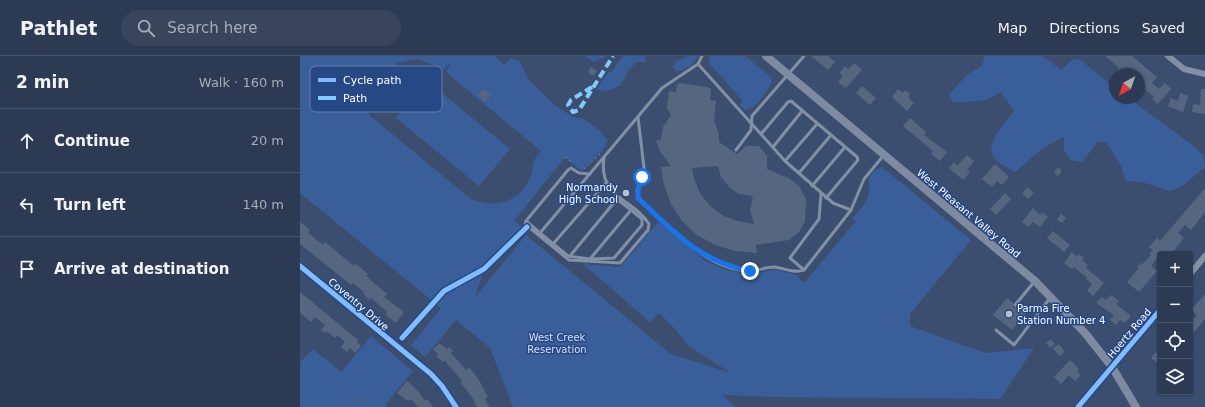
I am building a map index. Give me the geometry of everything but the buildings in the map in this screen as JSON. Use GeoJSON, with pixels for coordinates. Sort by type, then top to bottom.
{"type":"FeatureCollection","features":[{"type":"Feature","properties":{"kind":"main road","name":"West Pleasant Valley Road"},"geometry":{"type":"LineString","coordinates":[[766,56],[1035,281],[1085,333],[1112,367],[1136,407]]}},
{"type":"Feature","properties":{"kind":"street"},"geometry":{"type":"LineString","coordinates":[[1168,56],[1184,69],[1205,74]]}},
{"type":"Feature","properties":{"kind":"street"},"geometry":{"type":"LineString","coordinates":[[1193,271],[1204,259]]}},
{"type":"Feature","properties":{"kind":"street","name":"Coventry Drive"},"geometry":{"type":"LineString","coordinates":[[300,266],[431,374],[442,386],[456,407]]}},
{"type":"Feature","properties":{"kind":"street","name":"Hoertz Road"},"geometry":{"type":"LineString","coordinates":[[1078,407],[1157,314]]}},
{"type":"Feature","properties":{"kind":"lane"},"geometry":{"type":"LineString","coordinates":[[540,233],[662,88],[698,64],[702,56]]}},
{"type":"Feature","properties":{"kind":"lane"},"geometry":{"type":"LineString","coordinates":[[736,150],[751,130],[752,116],[804,56]]}},
{"type":"Feature","properties":{"kind":"lane"},"geometry":{"type":"LineString","coordinates":[[698,64],[785,161],[826,198],[840,207],[851,210]]}},
{"type":"Feature","properties":{"kind":"lane"},"geometry":{"type":"LineString","coordinates":[[761,134],[788,102],[791,101],[845,147],[858,160],[826,198]]}},
{"type":"Feature","properties":{"kind":"lane"},"geometry":{"type":"LineString","coordinates":[[773,147],[802,111]]}},
{"type":"Feature","properties":{"kind":"lane"},"geometry":{"type":"LineString","coordinates":[[638,118],[644,168],[638,190],[638,198],[669,228],[695,249],[717,262],[731,268],[750,271],[773,267],[798,272],[804,270],[851,210],[864,179],[884,155]]}},
{"type":"Feature","properties":{"kind":"lane"},"geometry":{"type":"LineString","coordinates":[[785,161],[817,124]]}},
{"type":"Feature","properties":{"kind":"lane"},"geometry":{"type":"LineString","coordinates":[[798,173],[831,135]]}},
{"type":"Feature","properties":{"kind":"lane"},"geometry":{"type":"LineString","coordinates":[[812,186],[845,147]]}},
{"type":"Feature","properties":{"kind":"lane"},"geometry":{"type":"LineString","coordinates":[[590,174],[579,173],[576,168],[571,168],[568,170],[526,221],[527,227],[569,260],[577,262],[620,263],[648,230],[650,224],[608,188],[603,164],[605,156]]}},
{"type":"Feature","properties":{"kind":"lane"},"geometry":{"type":"LineString","coordinates":[[553,244],[607,182]]}},
{"type":"Feature","properties":{"kind":"lane"},"geometry":{"type":"LineString","coordinates":[[804,270],[790,258],[819,219],[821,194]]}},
{"type":"Feature","properties":{"kind":"lane"},"geometry":{"type":"LineString","coordinates":[[526,221],[570,256],[607,260],[614,258],[642,223],[642,219],[617,199],[570,256]]}},
{"type":"Feature","properties":{"kind":"lane"},"geometry":{"type":"LineString","coordinates":[[590,259],[631,210]]}},
{"type":"Feature","properties":{"kind":"lane"},"geometry":{"type":"LineString","coordinates":[[1015,304],[1035,281]]}},
{"type":"Feature","properties":{"kind":"lane"},"geometry":{"type":"LineString","coordinates":[[996,330],[1014,345],[1051,297]]}},
{"type":"Feature","properties":{"kind":"path"},"geometry":{"type":"LineString","coordinates":[[582,171],[601,152],[605,156]]}},
{"type":"Feature","properties":{"kind":"path"},"geometry":{"type":"LineString","coordinates":[[565,157],[576,168]]}},
{"type":"Feature","properties":{"kind":"path"},"geometry":{"type":"LineString","coordinates":[[402,338],[444,291],[484,269],[527,227]]}},
{"type":"Feature","properties":{"kind":"green space","name":"West Creek Reservation"},"geometry":{"type":"Polygon","coordinates":[[[300,56],[495,56],[504,65],[512,58],[520,61],[528,79],[556,106],[573,117],[584,119],[600,131],[608,141],[601,152],[582,171],[565,157],[514,221],[525,229],[484,269],[475,297],[526,235],[671,354],[731,373],[688,346],[675,329],[659,313],[650,322],[583,264],[620,267],[658,222],[707,262],[726,270],[747,274],[776,270],[799,276],[800,280],[805,282],[856,221],[853,218],[864,204],[869,194],[870,177],[872,173],[882,167],[971,240],[910,314],[910,326],[985,353],[1034,348],[1000,399],[722,395],[736,407],[513,407],[490,348],[456,320],[425,357],[411,345],[441,308],[300,193],[300,56]],[[419,59],[397,63],[394,66],[310,66],[310,112],[370,112],[368,114],[471,199],[487,203],[503,202],[517,195],[523,189],[532,174],[533,163],[541,151],[446,72],[450,65],[449,64],[444,70],[442,69],[442,66],[435,66],[419,59]]]}},
{"type":"Feature","properties":{"kind":"green space"},"geometry":{"type":"Polygon","coordinates":[[[586,56],[607,56],[593,62],[586,56]]]}},
{"type":"Feature","properties":{"kind":"green space"},"geometry":{"type":"Polygon","coordinates":[[[624,56],[645,56],[646,62],[636,62],[629,70],[620,86],[603,92],[597,89],[606,75],[614,69],[624,56]]]}},
{"type":"Feature","properties":{"kind":"green space"},"geometry":{"type":"Polygon","coordinates":[[[687,56],[698,56],[688,67],[675,71],[673,66],[677,61],[687,56]]]}},
{"type":"Feature","properties":{"kind":"green space"},"geometry":{"type":"Polygon","coordinates":[[[710,56],[745,56],[770,76],[772,81],[765,94],[754,106],[746,110],[740,106],[742,100],[708,62],[710,56]]]}},
{"type":"Feature","properties":{"kind":"green space"},"geometry":{"type":"Polygon","coordinates":[[[985,56],[1043,56],[1061,70],[1072,60],[1079,59],[1109,83],[1109,104],[1136,104],[1191,144],[1203,155],[1205,167],[1181,187],[1170,191],[1142,182],[1126,181],[1121,166],[1107,143],[1098,142],[1082,162],[1070,160],[1064,150],[1064,137],[1043,148],[1015,172],[998,162],[992,154],[991,148],[996,134],[1014,111],[1001,92],[987,100],[953,103],[949,94],[968,74],[982,66],[985,56]]]}},
{"type":"Feature","properties":{"kind":"green space"},"geometry":{"type":"Polygon","coordinates":[[[442,93],[510,149],[479,186],[396,118],[401,112],[442,112],[442,93]]]}},
{"type":"Feature","properties":{"kind":"green space"},"geometry":{"type":"Polygon","coordinates":[[[371,336],[413,371],[385,405],[387,407],[300,407],[300,362],[313,349],[341,372],[371,336]]]}},
{"type":"Feature","properties":{"kind":"waterway"},"geometry":{"type":"LineString","coordinates":[[342,407],[347,401],[364,400],[369,396]]}},
{"type":"Feature","properties":{"kind":"marked path"},"geometry":{"type":"LineString","coordinates":[[592,87],[571,100],[568,105],[573,112],[579,110],[613,56]]}},
{"type":"Feature","properties":{"kind":"cycle path"},"geometry":{"type":"LineString","coordinates":[[402,338],[444,291],[484,269],[527,227]]}},
{"type":"Feature","properties":{"kind":"cycle path"},"geometry":{"type":"LineString","coordinates":[[300,266],[431,374],[442,386],[456,407]]}},
{"type":"Feature","properties":{"kind":"cycle path"},"geometry":{"type":"LineString","coordinates":[[1078,407],[1157,314]]}},
{"type":"Feature","properties":{"kind":"place","name":"Normandy High School"},"geometry":{"type":"Point","coordinates":[626,193]}},
{"type":"Feature","properties":{"kind":"place","name":"Parma Fire Station Number 4"},"geometry":{"type":"Point","coordinates":[1009,314]}},
{"type":"Feature","properties":{"kind":"route"},"geometry":{"type":"LineString","coordinates":[[642,177],[638,190],[638,198],[669,228],[695,249],[717,262],[731,268],[750,271]]}}]}
